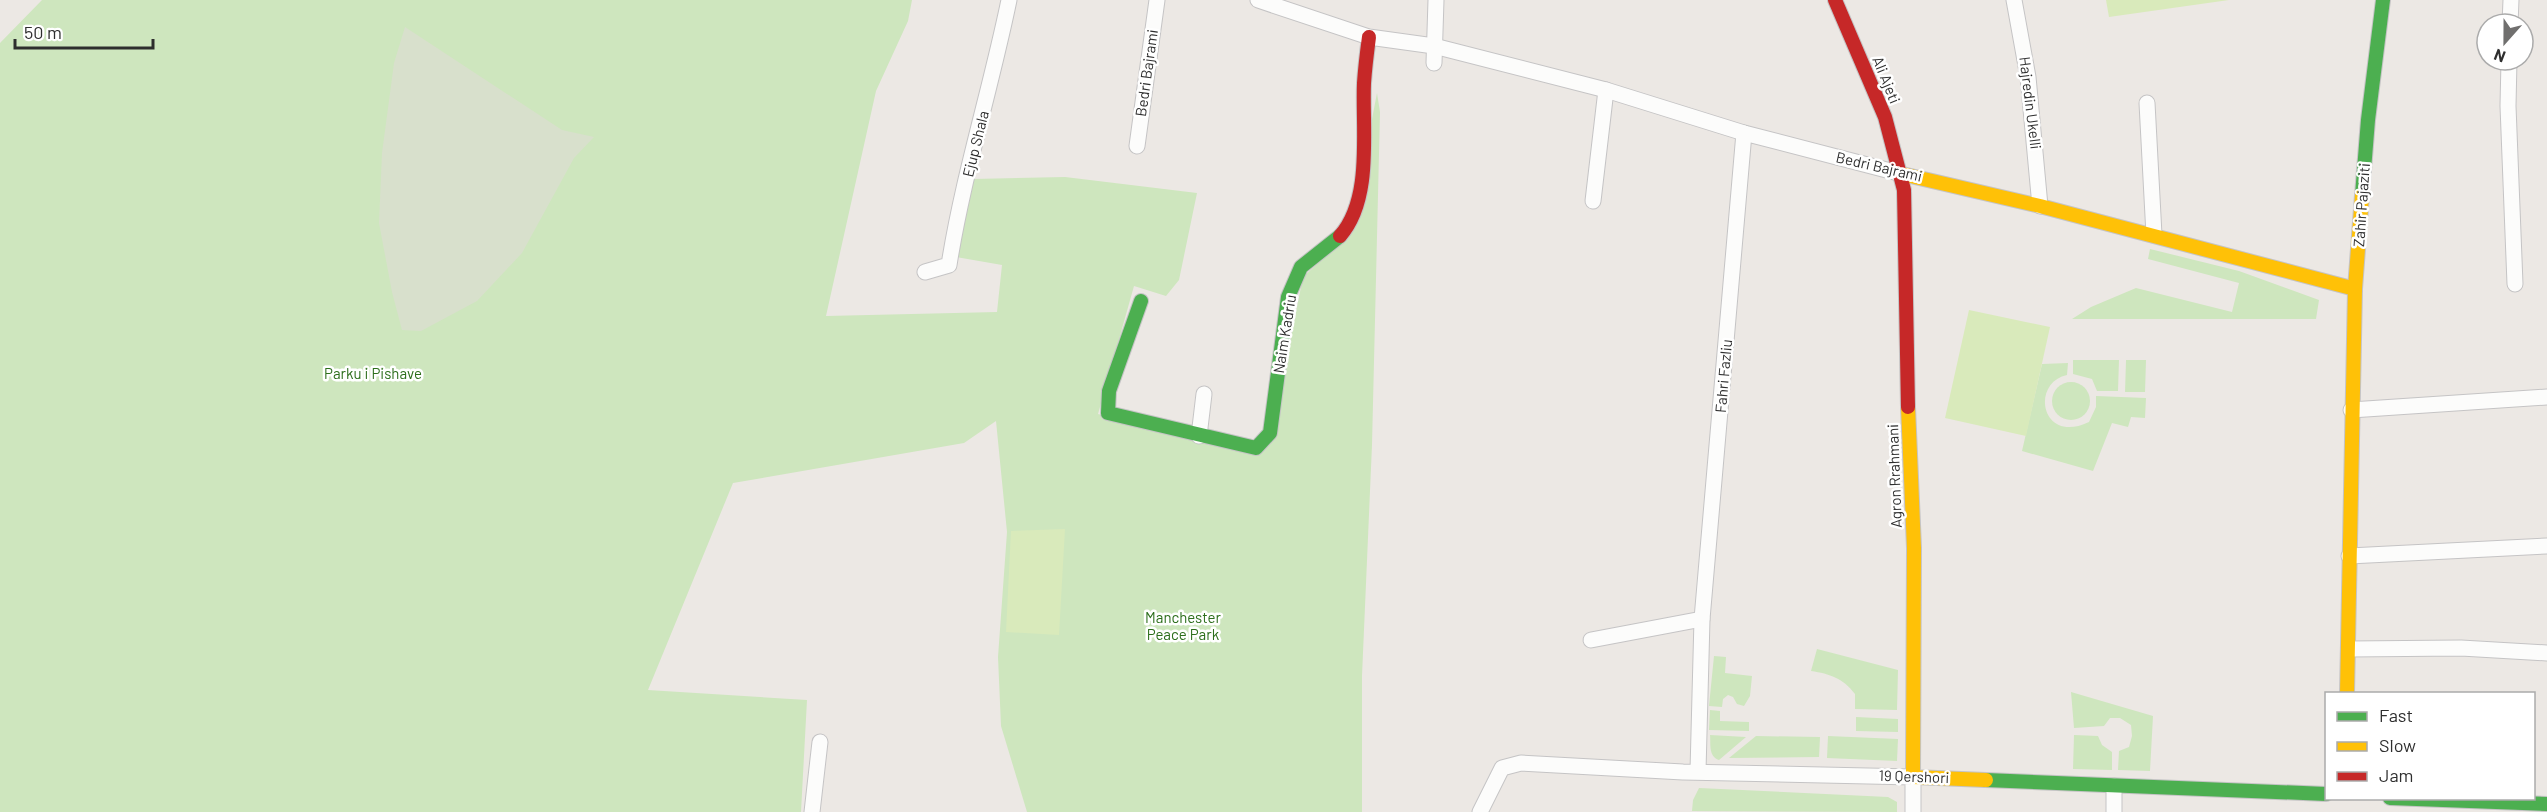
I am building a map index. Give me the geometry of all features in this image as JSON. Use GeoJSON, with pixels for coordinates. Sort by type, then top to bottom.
{"type":"FeatureCollection","features":[{"type":"Feature","properties":{"kind":"main road","name":"Ali Ajeti"},"geometry":{"type":"LineString","coordinates":[[1835,0],[1879,104],[1902,174]]}},
{"type":"Feature","properties":{"kind":"main road","name":"Zahir Pajaziti"},"geometry":{"type":"LineString","coordinates":[[2346,692],[2349,649],[2351,410],[2355,289],[2368,120],[2383,0]]}},
{"type":"Feature","properties":{"kind":"main road","name":"Naim Kadriu"},"geometry":{"type":"LineString","coordinates":[[1141,301],[1109,391],[1108,413],[1256,448],[1270,433],[1288,297],[1301,267],[1335,241],[1347,228],[1360,193],[1364,150],[1364,83],[1370,38]]}},
{"type":"Feature","properties":{"kind":"main road","name":"Bedri Bajrami"},"geometry":{"type":"LineString","coordinates":[[1902,174],[2040,206],[2355,289]]}},
{"type":"Feature","properties":{"kind":"main road","name":"Agron Rrahmani"},"geometry":{"type":"LineString","coordinates":[[1902,174],[1914,548],[1913,777]]}},
{"type":"Feature","properties":{"kind":"main road","name":"19 Qershori"},"geometry":{"type":"LineString","coordinates":[[1913,777],[2325,794]]}},
{"type":"Feature","properties":{"kind":"main road"},"geometry":{"type":"LineString","coordinates":[[2442,800],[2547,804]]}},
{"type":"Feature","properties":{"kind":"street","name":"Ejup Shala"},"geometry":{"type":"LineString","coordinates":[[925,272],[949,265],[962,198],[1009,0]]}},
{"type":"Feature","properties":{"kind":"street","name":"Bedri Bajrami"},"geometry":{"type":"LineString","coordinates":[[1137,146],[1157,0]]}},
{"type":"Feature","properties":{"kind":"street","name":"Bedri Bajrami"},"geometry":{"type":"LineString","coordinates":[[1258,0],[1299,7],[1370,38],[1434,46],[1606,90],[1744,133],[1902,174]]}},
{"type":"Feature","properties":{"kind":"street"},"geometry":{"type":"LineString","coordinates":[[1434,63],[1436,0]]}},
{"type":"Feature","properties":{"kind":"street","name":"Hajredin Ukelli"},"geometry":{"type":"LineString","coordinates":[[2014,0],[2028,77],[2040,206]]}},
{"type":"Feature","properties":{"kind":"street"},"geometry":{"type":"LineString","coordinates":[[2509,72],[2515,284]]}},
{"type":"Feature","properties":{"kind":"street"},"geometry":{"type":"LineString","coordinates":[[1593,201],[1606,90]]}},
{"type":"Feature","properties":{"kind":"street"},"geometry":{"type":"LineString","coordinates":[[2147,103],[2154,236]]}},
{"type":"Feature","properties":{"kind":"street","name":"Fahri Fazliu"},"geometry":{"type":"LineString","coordinates":[[1698,771],[1702,619],[1744,133]]}},
{"type":"Feature","properties":{"kind":"street"},"geometry":{"type":"LineString","coordinates":[[1199,436],[1204,394]]}},
{"type":"Feature","properties":{"kind":"street"},"geometry":{"type":"LineString","coordinates":[[2351,410],[2547,397]]}},
{"type":"Feature","properties":{"kind":"street"},"geometry":{"type":"LineString","coordinates":[[2349,556],[2547,546]]}},
{"type":"Feature","properties":{"kind":"street"},"geometry":{"type":"LineString","coordinates":[[1591,640],[1702,619]]}},
{"type":"Feature","properties":{"kind":"street"},"geometry":{"type":"LineString","coordinates":[[2349,649],[2461,648],[2547,653]]}},
{"type":"Feature","properties":{"kind":"street"},"geometry":{"type":"LineString","coordinates":[[812,812],[820,742]]}},
{"type":"Feature","properties":{"kind":"street","name":"19 Qershori"},"geometry":{"type":"LineString","coordinates":[[1480,812],[1502,768],[1530,763],[1698,771],[1913,777]]}},
{"type":"Feature","properties":{"kind":"street"},"geometry":{"type":"LineString","coordinates":[[1913,777],[1913,812]]}},
{"type":"Feature","properties":{"kind":"street"},"geometry":{"type":"LineString","coordinates":[[2114,786],[2114,812]]}},
{"type":"Feature","properties":{"kind":"green space","name":"Parku i Pishave"},"geometry":{"type":"Polygon","coordinates":[[[42,0],[912,0],[908,21],[876,91],[826,316],[997,312],[1002,265],[956,257],[973,179],[1065,177],[1197,193],[1179,280],[1166,296],[1134,286],[1098,414],[1256,453],[1290,342],[1303,277],[1350,234],[1377,93],[1380,112],[1372,445],[1362,676],[1362,812],[1027,812],[1001,726],[998,657],[1007,532],[996,421],[964,443],[733,483],[648,690],[807,700],[801,812],[0,812],[0,43],[42,0]]]}},
{"type":"Feature","properties":{"kind":"green space"},"geometry":{"type":"Polygon","coordinates":[[[2106,0],[2229,0],[2109,17],[2106,0]]]}},
{"type":"Feature","properties":{"kind":"green space"},"geometry":{"type":"Polygon","coordinates":[[[405,27],[562,130],[594,137],[574,158],[522,253],[477,301],[421,331],[402,330],[379,223],[382,153],[394,63],[405,27]]]}},
{"type":"Feature","properties":{"kind":"green space"},"geometry":{"type":"Polygon","coordinates":[[[2150,249],[2239,271],[2319,300],[2316,319],[2072,319],[2091,307],[2136,288],[2232,312],[2239,283],[2148,259],[2150,249]]]}},
{"type":"Feature","properties":{"kind":"green space"},"geometry":{"type":"Polygon","coordinates":[[[1969,310],[2050,327],[2026,436],[1945,418],[1969,310]]]}},
{"type":"Feature","properties":{"kind":"green space"},"geometry":{"type":"Polygon","coordinates":[[[2073,360],[2119,360],[2118,391],[2097,391],[2092,379],[2073,374],[2073,360]]]}},
{"type":"Feature","properties":{"kind":"green space"},"geometry":{"type":"Polygon","coordinates":[[[2126,360],[2146,360],[2145,392],[2125,392],[2126,360]]]}},
{"type":"Feature","properties":{"kind":"green space"},"geometry":{"type":"Polygon","coordinates":[[[2068,363],[2067,375],[2055,380],[2048,389],[2045,399],[2046,410],[2051,419],[2060,425],[2073,427],[2089,422],[2096,407],[2096,396],[2146,398],[2145,418],[2131,417],[2128,427],[2112,423],[2093,471],[2022,451],[2042,364],[2068,363]]]}},
{"type":"Feature","properties":{"kind":"green space"},"geometry":{"type":"Polygon","coordinates":[[[2071,382],[2078,383],[2084,388],[2089,394],[2089,408],[2084,414],[2078,419],[2071,420],[2064,419],[2058,414],[2053,408],[2052,401],[2053,394],[2058,388],[2064,383],[2071,382]]]}},
{"type":"Feature","properties":{"kind":"green space"},"geometry":{"type":"Polygon","coordinates":[[[1065,529],[1059,635],[1006,632],[1011,531],[1065,529]]]}},
{"type":"Feature","properties":{"kind":"green space"},"geometry":{"type":"Polygon","coordinates":[[[1817,649],[1898,670],[1897,710],[1855,709],[1855,694],[1846,684],[1830,675],[1811,671],[1817,649]]]}},
{"type":"Feature","properties":{"kind":"green space"},"geometry":{"type":"Polygon","coordinates":[[[1714,656],[1726,657],[1725,673],[1752,676],[1750,696],[1744,706],[1737,704],[1733,697],[1728,695],[1723,699],[1722,707],[1709,706],[1714,656]]]}},
{"type":"Feature","properties":{"kind":"green space"},"geometry":{"type":"Polygon","coordinates":[[[2071,692],[2153,716],[2150,771],[2118,770],[2119,751],[2129,747],[2132,736],[2131,725],[2120,718],[2110,718],[2104,726],[2074,728],[2071,692]]]}},
{"type":"Feature","properties":{"kind":"green space"},"geometry":{"type":"Polygon","coordinates":[[[1710,710],[1720,711],[1720,721],[1749,722],[1749,731],[1709,730],[1710,710]]]}},
{"type":"Feature","properties":{"kind":"green space"},"geometry":{"type":"Polygon","coordinates":[[[1856,717],[1898,719],[1898,732],[1856,731],[1856,717]]]}},
{"type":"Feature","properties":{"kind":"green space"},"geometry":{"type":"Polygon","coordinates":[[[1710,735],[1746,737],[1719,760],[1713,756],[1710,735]]]}},
{"type":"Feature","properties":{"kind":"green space"},"geometry":{"type":"Polygon","coordinates":[[[2074,735],[2098,736],[2102,745],[2112,752],[2112,770],[2073,769],[2074,735]]]}},
{"type":"Feature","properties":{"kind":"green space"},"geometry":{"type":"Polygon","coordinates":[[[1756,736],[1820,737],[1819,757],[1729,758],[1756,736]]]}},
{"type":"Feature","properties":{"kind":"green space"},"geometry":{"type":"Polygon","coordinates":[[[1828,736],[1898,739],[1897,761],[1827,758],[1828,736]]]}},
{"type":"Feature","properties":{"kind":"green space"},"geometry":{"type":"Polygon","coordinates":[[[1699,788],[1888,797],[1897,802],[1897,812],[1692,811],[1693,800],[1699,788]]]}},
{"type":"Feature","properties":{"kind":"traffic: fast"},"geometry":{"type":"LineString","coordinates":[[2362,195],[2368,120],[2383,0]]}},
{"type":"Feature","properties":{"kind":"traffic: fast"},"geometry":{"type":"LineString","coordinates":[[1141,301],[1109,391],[1108,413],[1256,448],[1270,433],[1288,297],[1301,267],[1340,236]]}},
{"type":"Feature","properties":{"kind":"traffic: fast"},"geometry":{"type":"LineString","coordinates":[[1986,780],[2325,794]]}},
{"type":"Feature","properties":{"kind":"traffic: fast"},"geometry":{"type":"LineString","coordinates":[[2442,800],[2547,804]]}},
{"type":"Feature","properties":{"kind":"traffic: slow"},"geometry":{"type":"LineString","coordinates":[[1902,174],[2040,206],[2355,289]]}},
{"type":"Feature","properties":{"kind":"traffic: slow"},"geometry":{"type":"LineString","coordinates":[[2347,692],[2355,289],[2362,195]]}},
{"type":"Feature","properties":{"kind":"traffic: slow"},"geometry":{"type":"LineString","coordinates":[[1908,407],[1914,548],[1913,777],[1986,780]]}},
{"type":"Feature","properties":{"kind":"traffic: jam"},"geometry":{"type":"LineString","coordinates":[[1835,0],[1885,117],[1904,190],[1908,407]]}},
{"type":"Feature","properties":{"kind":"traffic: jam"},"geometry":{"type":"LineString","coordinates":[[1340,236],[1350,221],[1362,183],[1364,83],[1369,37]]}},
{"type":"Feature","properties":{"kind":"park label","name":"Manchester Peace Park"},"geometry":{"type":"Point","coordinates":[1183,626]}}]}
